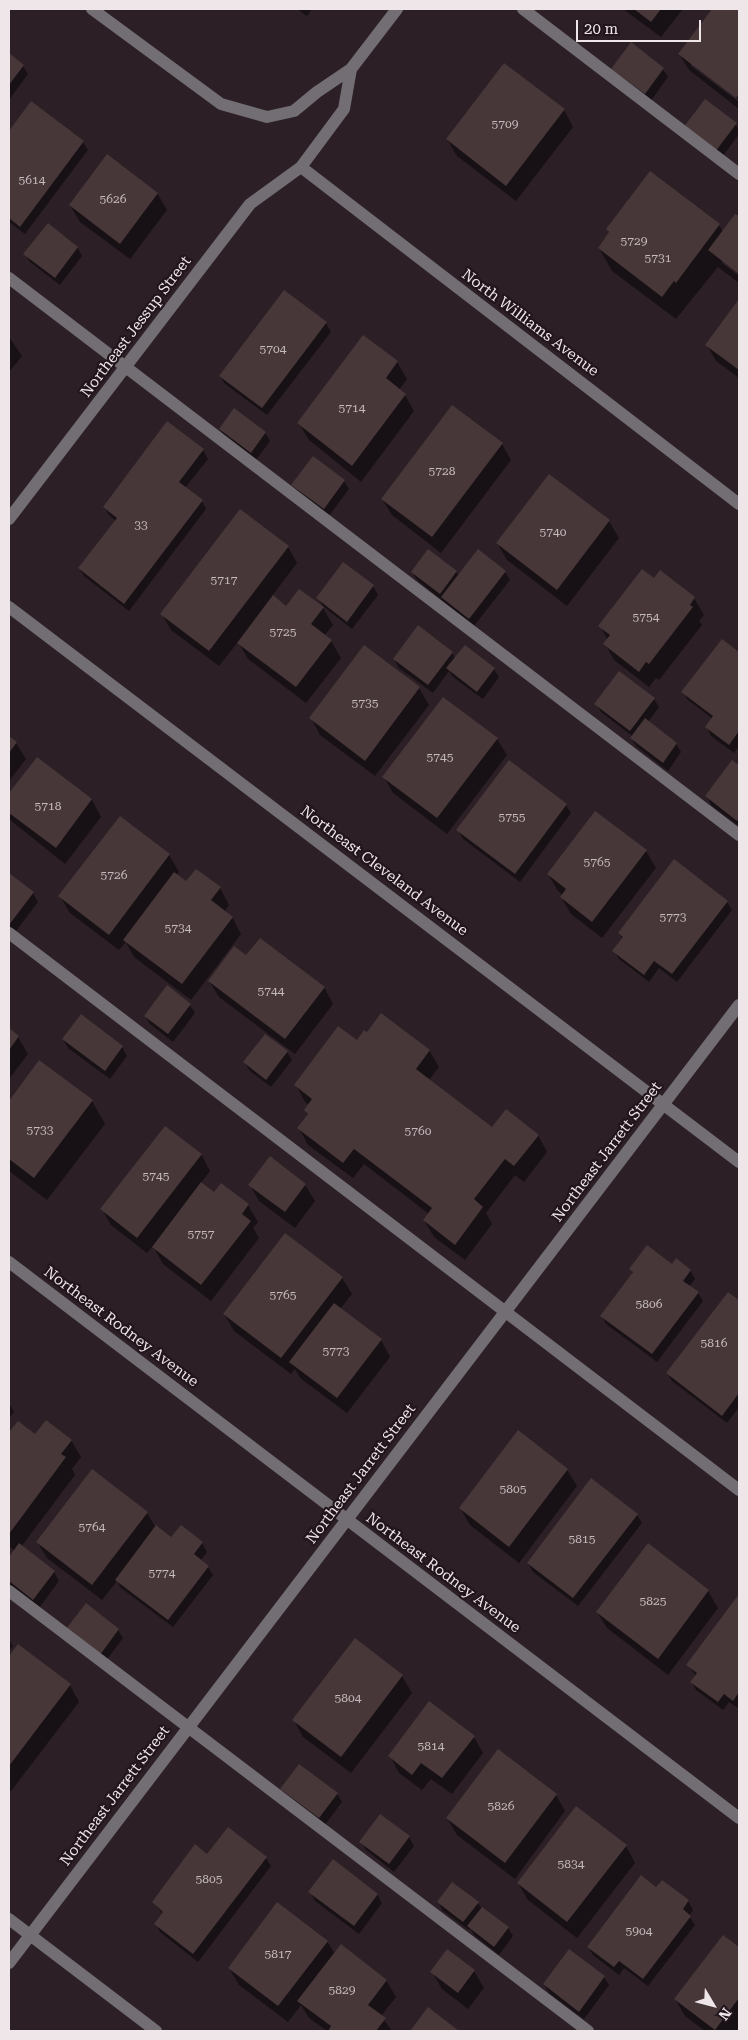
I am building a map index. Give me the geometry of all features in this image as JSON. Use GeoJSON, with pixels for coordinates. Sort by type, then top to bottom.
{"type":"FeatureCollection","features":[{"type":"Feature","properties":{"kind":"street"},"geometry":{"type":"LineString","coordinates":[[92,9],[221,104],[267,117],[294,112],[317,92],[351,69],[396,9]]}},
{"type":"Feature","properties":{"kind":"street"},"geometry":{"type":"LineString","coordinates":[[523,9],[739,174]]}},
{"type":"Feature","properties":{"kind":"street","name":"Northeast Jessup Street"},"geometry":{"type":"LineString","coordinates":[[9,519],[250,204],[301,167],[344,109],[351,69]]}},
{"type":"Feature","properties":{"kind":"street","name":"North Williams Avenue"},"geometry":{"type":"LineString","coordinates":[[301,167],[739,504]]}},
{"type":"Feature","properties":{"kind":"street"},"geometry":{"type":"LineString","coordinates":[[9,278],[739,835]]}},
{"type":"Feature","properties":{"kind":"street","name":"Northeast Cleveland Avenue"},"geometry":{"type":"LineString","coordinates":[[9,607],[739,1162]]}},
{"type":"Feature","properties":{"kind":"street"},"geometry":{"type":"LineString","coordinates":[[9,934],[739,1490]]}},
{"type":"Feature","properties":{"kind":"street","name":"Northeast Jarrett Street"},"geometry":{"type":"LineString","coordinates":[[9,1963],[739,1005]]}},
{"type":"Feature","properties":{"kind":"street","name":"Northeast Rodney Avenue"},"geometry":{"type":"LineString","coordinates":[[9,1262],[739,1818]]}},
{"type":"Feature","properties":{"kind":"street"},"geometry":{"type":"LineString","coordinates":[[9,1591],[588,2031]]}},
{"type":"Feature","properties":{"kind":"street"},"geometry":{"type":"LineString","coordinates":[[9,1919],[156,2031]]}},
{"type":"Feature","properties":{"kind":"building"},"geometry":{"type":"Polygon","coordinates":[[[634,9],[661,9],[651,22],[634,9]]]}},
{"type":"Feature","properties":{"kind":"building"},"geometry":{"type":"Polygon","coordinates":[[[712,9],[739,9],[739,94],[736,98],[678,54],[712,9]]]}},
{"type":"Feature","properties":{"kind":"building"},"geometry":{"type":"Polygon","coordinates":[[[631,42],[664,68],[645,94],[611,69],[631,42]]]}},
{"type":"Feature","properties":{"kind":"building"},"geometry":{"type":"Polygon","coordinates":[[[9,53],[24,65],[9,85],[9,53]]]}},
{"type":"Feature","properties":{"kind":"building"},"geometry":{"type":"Polygon","coordinates":[[[504,63],[565,109],[506,186],[446,139],[504,63]]]}},
{"type":"Feature","properties":{"kind":"building"},"geometry":{"type":"Polygon","coordinates":[[[705,99],[737,123],[715,152],[683,128],[705,99]]]}},
{"type":"Feature","properties":{"kind":"building"},"geometry":{"type":"Polygon","coordinates":[[[31,101],[84,141],[20,227],[9,218],[9,131],[31,101]]]}},
{"type":"Feature","properties":{"kind":"building"},"geometry":{"type":"Polygon","coordinates":[[[107,154],[158,193],[120,244],[69,205],[107,154]]]}},
{"type":"Feature","properties":{"kind":"building"},"geometry":{"type":"Polygon","coordinates":[[[650,171],[720,224],[676,283],[674,281],[662,297],[598,248],[609,232],[606,229],[650,171]]]}},
{"type":"Feature","properties":{"kind":"building"},"geometry":{"type":"Polygon","coordinates":[[[735,214],[739,216],[739,274],[708,250],[735,214]]]}},
{"type":"Feature","properties":{"kind":"building"},"geometry":{"type":"Polygon","coordinates":[[[48,223],[78,247],[55,278],[23,254],[48,223]]]}},
{"type":"Feature","properties":{"kind":"building"},"geometry":{"type":"Polygon","coordinates":[[[284,290],[327,322],[262,408],[219,376],[284,290]]]}},
{"type":"Feature","properties":{"kind":"building"},"geometry":{"type":"Polygon","coordinates":[[[739,299],[739,370],[705,345],[739,299]]]}},
{"type":"Feature","properties":{"kind":"building"},"geometry":{"type":"Polygon","coordinates":[[[363,335],[398,361],[386,378],[406,394],[352,466],[297,423],[363,335]]]}},
{"type":"Feature","properties":{"kind":"building"},"geometry":{"type":"Polygon","coordinates":[[[452,405],[503,443],[432,537],[381,499],[452,405]]]}},
{"type":"Feature","properties":{"kind":"building"},"geometry":{"type":"Polygon","coordinates":[[[234,408],[266,432],[251,453],[219,429],[234,408]]]}},
{"type":"Feature","properties":{"kind":"building"},"geometry":{"type":"Polygon","coordinates":[[[167,421],[204,449],[179,482],[203,500],[124,604],[78,568],[117,518],[103,507],[167,421]]]}},
{"type":"Feature","properties":{"kind":"building"},"geometry":{"type":"Polygon","coordinates":[[[313,456],[345,480],[324,509],[291,485],[313,456]]]}},
{"type":"Feature","properties":{"kind":"building"},"geometry":{"type":"Polygon","coordinates":[[[549,474],[610,520],[557,590],[496,543],[549,474]]]}},
{"type":"Feature","properties":{"kind":"building"},"geometry":{"type":"Polygon","coordinates":[[[240,509],[289,546],[209,651],[160,614],[240,509]]]}},
{"type":"Feature","properties":{"kind":"building"},"geometry":{"type":"Polygon","coordinates":[[[428,549],[457,571],[440,594],[411,572],[428,549]]]}},
{"type":"Feature","properties":{"kind":"building"},"geometry":{"type":"Polygon","coordinates":[[[478,549],[506,571],[469,619],[441,597],[478,549]]]}},
{"type":"Feature","properties":{"kind":"building"},"geometry":{"type":"Polygon","coordinates":[[[343,562],[374,585],[347,622],[316,598],[343,562]]]}},
{"type":"Feature","properties":{"kind":"building"},"geometry":{"type":"Polygon","coordinates":[[[642,569],[654,578],[660,570],[695,597],[690,605],[693,607],[649,664],[646,662],[639,672],[603,644],[610,635],[598,626],[642,569]]]}},
{"type":"Feature","properties":{"kind":"building"},"geometry":{"type":"Polygon","coordinates":[[[299,589],[324,607],[311,624],[332,640],[296,687],[237,643],[273,595],[286,606],[299,589]]]}},
{"type":"Feature","properties":{"kind":"building"},"geometry":{"type":"Polygon","coordinates":[[[418,625],[453,652],[428,685],[393,659],[418,625]]]}},
{"type":"Feature","properties":{"kind":"building"},"geometry":{"type":"Polygon","coordinates":[[[722,639],[739,652],[739,731],[729,745],[705,727],[713,716],[681,692],[722,639]]]}},
{"type":"Feature","properties":{"kind":"building"},"geometry":{"type":"Polygon","coordinates":[[[364,645],[420,687],[365,761],[309,718],[364,645]]]}},
{"type":"Feature","properties":{"kind":"building"},"geometry":{"type":"Polygon","coordinates":[[[465,645],[495,668],[477,692],[446,668],[465,645]]]}},
{"type":"Feature","properties":{"kind":"building"},"geometry":{"type":"Polygon","coordinates":[[[619,671],[655,698],[630,731],[594,704],[619,671]]]}},
{"type":"Feature","properties":{"kind":"building"},"geometry":{"type":"Polygon","coordinates":[[[443,697],[498,738],[437,818],[382,777],[443,697]]]}},
{"type":"Feature","properties":{"kind":"building"},"geometry":{"type":"Polygon","coordinates":[[[645,718],[677,743],[663,763],[630,738],[645,718]]]}},
{"type":"Feature","properties":{"kind":"building"},"geometry":{"type":"Polygon","coordinates":[[[9,736],[17,742],[9,753],[9,736]]]}},
{"type":"Feature","properties":{"kind":"building"},"geometry":{"type":"Polygon","coordinates":[[[37,757],[92,799],[56,848],[9,813],[9,793],[37,757]]]}},
{"type":"Feature","properties":{"kind":"building"},"geometry":{"type":"Polygon","coordinates":[[[509,760],[567,804],[515,874],[456,830],[509,760]]]}},
{"type":"Feature","properties":{"kind":"building"},"geometry":{"type":"Polygon","coordinates":[[[732,760],[739,765],[739,818],[737,821],[705,796],[732,760]]]}},
{"type":"Feature","properties":{"kind":"building"},"geometry":{"type":"Polygon","coordinates":[[[595,811],[647,850],[592,922],[560,897],[566,889],[547,874],[595,811]]]}},
{"type":"Feature","properties":{"kind":"building"},"geometry":{"type":"Polygon","coordinates":[[[120,816],[170,854],[109,935],[58,896],[120,816]]]}},
{"type":"Feature","properties":{"kind":"building"},"geometry":{"type":"Polygon","coordinates":[[[674,859],[728,901],[672,974],[654,961],[644,975],[612,951],[623,937],[618,933],[674,859]]]}},
{"type":"Feature","properties":{"kind":"building"},"geometry":{"type":"Polygon","coordinates":[[[196,869],[221,887],[211,900],[233,917],[182,984],[123,940],[174,872],[186,881],[196,869]]]}},
{"type":"Feature","properties":{"kind":"building"},"geometry":{"type":"Polygon","coordinates":[[[9,873],[34,892],[9,925],[9,873]]]}},
{"type":"Feature","properties":{"kind":"building"},"geometry":{"type":"Polygon","coordinates":[[[260,938],[325,987],[285,1039],[208,981],[234,946],[246,955],[260,938]]]}},
{"type":"Feature","properties":{"kind":"building"},"geometry":{"type":"Polygon","coordinates":[[[167,985],[191,1004],[168,1034],[144,1016],[167,985]]]}},
{"type":"Feature","properties":{"kind":"building"},"geometry":{"type":"Polygon","coordinates":[[[381,1013],[430,1050],[416,1069],[492,1127],[506,1109],[539,1135],[514,1166],[505,1159],[474,1199],[483,1207],[455,1245],[423,1220],[432,1208],[354,1149],[343,1163],[297,1128],[308,1114],[304,1110],[312,1099],[294,1085],[338,1026],[357,1040],[364,1030],[367,1032],[381,1013]]]}},
{"type":"Feature","properties":{"kind":"building"},"geometry":{"type":"Polygon","coordinates":[[[81,1014],[123,1046],[105,1071],[62,1039],[81,1014]]]}},
{"type":"Feature","properties":{"kind":"building"},"geometry":{"type":"Polygon","coordinates":[[[9,1028],[19,1036],[9,1050],[9,1028]]]}},
{"type":"Feature","properties":{"kind":"building"},"geometry":{"type":"Polygon","coordinates":[[[265,1034],[288,1051],[266,1080],[243,1062],[265,1034]]]}},
{"type":"Feature","properties":{"kind":"building"},"geometry":{"type":"Polygon","coordinates":[[[39,1060],[93,1100],[34,1178],[9,1159],[9,1101],[39,1060]]]}},
{"type":"Feature","properties":{"kind":"building"},"geometry":{"type":"Polygon","coordinates":[[[165,1126],[202,1154],[137,1238],[100,1209],[165,1126]]]}},
{"type":"Feature","properties":{"kind":"building"},"geometry":{"type":"Polygon","coordinates":[[[270,1156],[306,1184],[285,1212],[248,1185],[270,1156]]]}},
{"type":"Feature","properties":{"kind":"building"},"geometry":{"type":"Polygon","coordinates":[[[201,1182],[214,1192],[221,1183],[249,1204],[242,1214],[251,1221],[201,1285],[152,1247],[201,1182]]]}},
{"type":"Feature","properties":{"kind":"building"},"geometry":{"type":"Polygon","coordinates":[[[285,1233],[343,1277],[281,1358],[223,1314],[285,1233]]]}},
{"type":"Feature","properties":{"kind":"building"},"geometry":{"type":"Polygon","coordinates":[[[647,1245],[672,1264],[676,1258],[691,1270],[683,1281],[699,1292],[652,1354],[600,1316],[633,1272],[629,1269],[647,1245]]]}},
{"type":"Feature","properties":{"kind":"building"},"geometry":{"type":"Polygon","coordinates":[[[728,1292],[739,1300],[739,1393],[722,1416],[666,1373],[728,1292]]]}},
{"type":"Feature","properties":{"kind":"building"},"geometry":{"type":"Polygon","coordinates":[[[334,1303],[382,1339],[337,1398],[289,1362],[334,1303]]]}},
{"type":"Feature","properties":{"kind":"building"},"geometry":{"type":"Polygon","coordinates":[[[46,1420],[72,1440],[61,1454],[66,1457],[9,1534],[9,1432],[18,1421],[35,1434],[46,1420]]]}},
{"type":"Feature","properties":{"kind":"building"},"geometry":{"type":"Polygon","coordinates":[[[518,1430],[568,1469],[509,1547],[459,1508],[518,1430]]]}},
{"type":"Feature","properties":{"kind":"building"},"geometry":{"type":"Polygon","coordinates":[[[92,1469],[148,1512],[92,1585],[36,1542],[92,1469]]]}},
{"type":"Feature","properties":{"kind":"building"},"geometry":{"type":"Polygon","coordinates":[[[591,1478],[638,1514],[573,1598],[527,1563],[591,1478]]]}},
{"type":"Feature","properties":{"kind":"building"},"geometry":{"type":"Polygon","coordinates":[[[156,1525],[171,1537],[181,1525],[203,1542],[194,1554],[209,1566],[168,1620],[115,1580],[156,1525]]]}},
{"type":"Feature","properties":{"kind":"building"},"geometry":{"type":"Polygon","coordinates":[[[19,1543],[55,1571],[33,1600],[9,1581],[9,1557],[19,1543]]]}},
{"type":"Feature","properties":{"kind":"building"},"geometry":{"type":"Polygon","coordinates":[[[648,1543],[709,1590],[658,1659],[596,1612],[648,1543]]]}},
{"type":"Feature","properties":{"kind":"building"},"geometry":{"type":"Polygon","coordinates":[[[739,1594],[739,1692],[733,1701],[724,1694],[718,1702],[690,1682],[697,1673],[686,1665],[739,1594]]]}},
{"type":"Feature","properties":{"kind":"building"},"geometry":{"type":"Polygon","coordinates":[[[86,1603],[119,1629],[100,1655],[66,1629],[86,1603]]]}},
{"type":"Feature","properties":{"kind":"building"},"geometry":{"type":"Polygon","coordinates":[[[355,1638],[403,1675],[341,1757],[292,1720],[355,1638]]]}},
{"type":"Feature","properties":{"kind":"building"},"geometry":{"type":"Polygon","coordinates":[[[18,1644],[71,1684],[9,1766],[9,1656],[18,1644]]]}},
{"type":"Feature","properties":{"kind":"building"},"geometry":{"type":"Polygon","coordinates":[[[429,1701],[475,1736],[442,1778],[421,1763],[412,1775],[388,1756],[429,1701]]]}},
{"type":"Feature","properties":{"kind":"building"},"geometry":{"type":"Polygon","coordinates":[[[498,1749],[557,1794],[505,1863],[446,1818],[498,1749]]]}},
{"type":"Feature","properties":{"kind":"building"},"geometry":{"type":"Polygon","coordinates":[[[299,1764],[338,1793],[319,1818],[280,1789],[299,1764]]]}},
{"type":"Feature","properties":{"kind":"building"},"geometry":{"type":"Polygon","coordinates":[[[576,1806],[627,1845],[567,1922],[517,1883],[576,1806]]]}},
{"type":"Feature","properties":{"kind":"building"},"geometry":{"type":"Polygon","coordinates":[[[380,1814],[410,1836],[389,1864],[359,1842],[380,1814]]]}},
{"type":"Feature","properties":{"kind":"building"},"geometry":{"type":"Polygon","coordinates":[[[228,1827],[267,1857],[193,1954],[154,1924],[163,1912],[152,1902],[195,1844],[207,1854],[228,1827]]]}},
{"type":"Feature","properties":{"kind":"building"},"geometry":{"type":"Polygon","coordinates":[[[333,1859],[378,1894],[354,1926],[308,1892],[333,1859]]]}},
{"type":"Feature","properties":{"kind":"building"},"geometry":{"type":"Polygon","coordinates":[[[641,1875],[656,1887],[662,1880],[689,1900],[683,1909],[691,1916],[643,1979],[619,1961],[614,1967],[587,1947],[641,1875]]]}},
{"type":"Feature","properties":{"kind":"building"},"geometry":{"type":"Polygon","coordinates":[[[452,1882],[479,1902],[463,1922],[437,1902],[452,1882]]]}},
{"type":"Feature","properties":{"kind":"building"},"geometry":{"type":"Polygon","coordinates":[[[277,1902],[328,1941],[278,2006],[228,1968],[277,1902]]]}},
{"type":"Feature","properties":{"kind":"building"},"geometry":{"type":"Polygon","coordinates":[[[482,1907],[509,1927],[494,1947],[467,1926],[482,1907]]]}},
{"type":"Feature","properties":{"kind":"building"},"geometry":{"type":"Polygon","coordinates":[[[723,1935],[739,1947],[739,1998],[715,2030],[674,1999],[723,1935]]]}},
{"type":"Feature","properties":{"kind":"building"},"geometry":{"type":"Polygon","coordinates":[[[341,1944],[387,1980],[368,2005],[386,2018],[376,2031],[328,2031],[331,2026],[297,2001],[341,1944]]]}},
{"type":"Feature","properties":{"kind":"building"},"geometry":{"type":"Polygon","coordinates":[[[447,1949],[475,1970],[458,1993],[430,1972],[447,1949]]]}},
{"type":"Feature","properties":{"kind":"building"},"geometry":{"type":"Polygon","coordinates":[[[569,1949],[605,1976],[579,2012],[543,1984],[569,1949]]]}},
{"type":"Feature","properties":{"kind":"building"},"geometry":{"type":"Polygon","coordinates":[[[428,2007],[459,2031],[410,2031],[428,2007]]]}}]}
